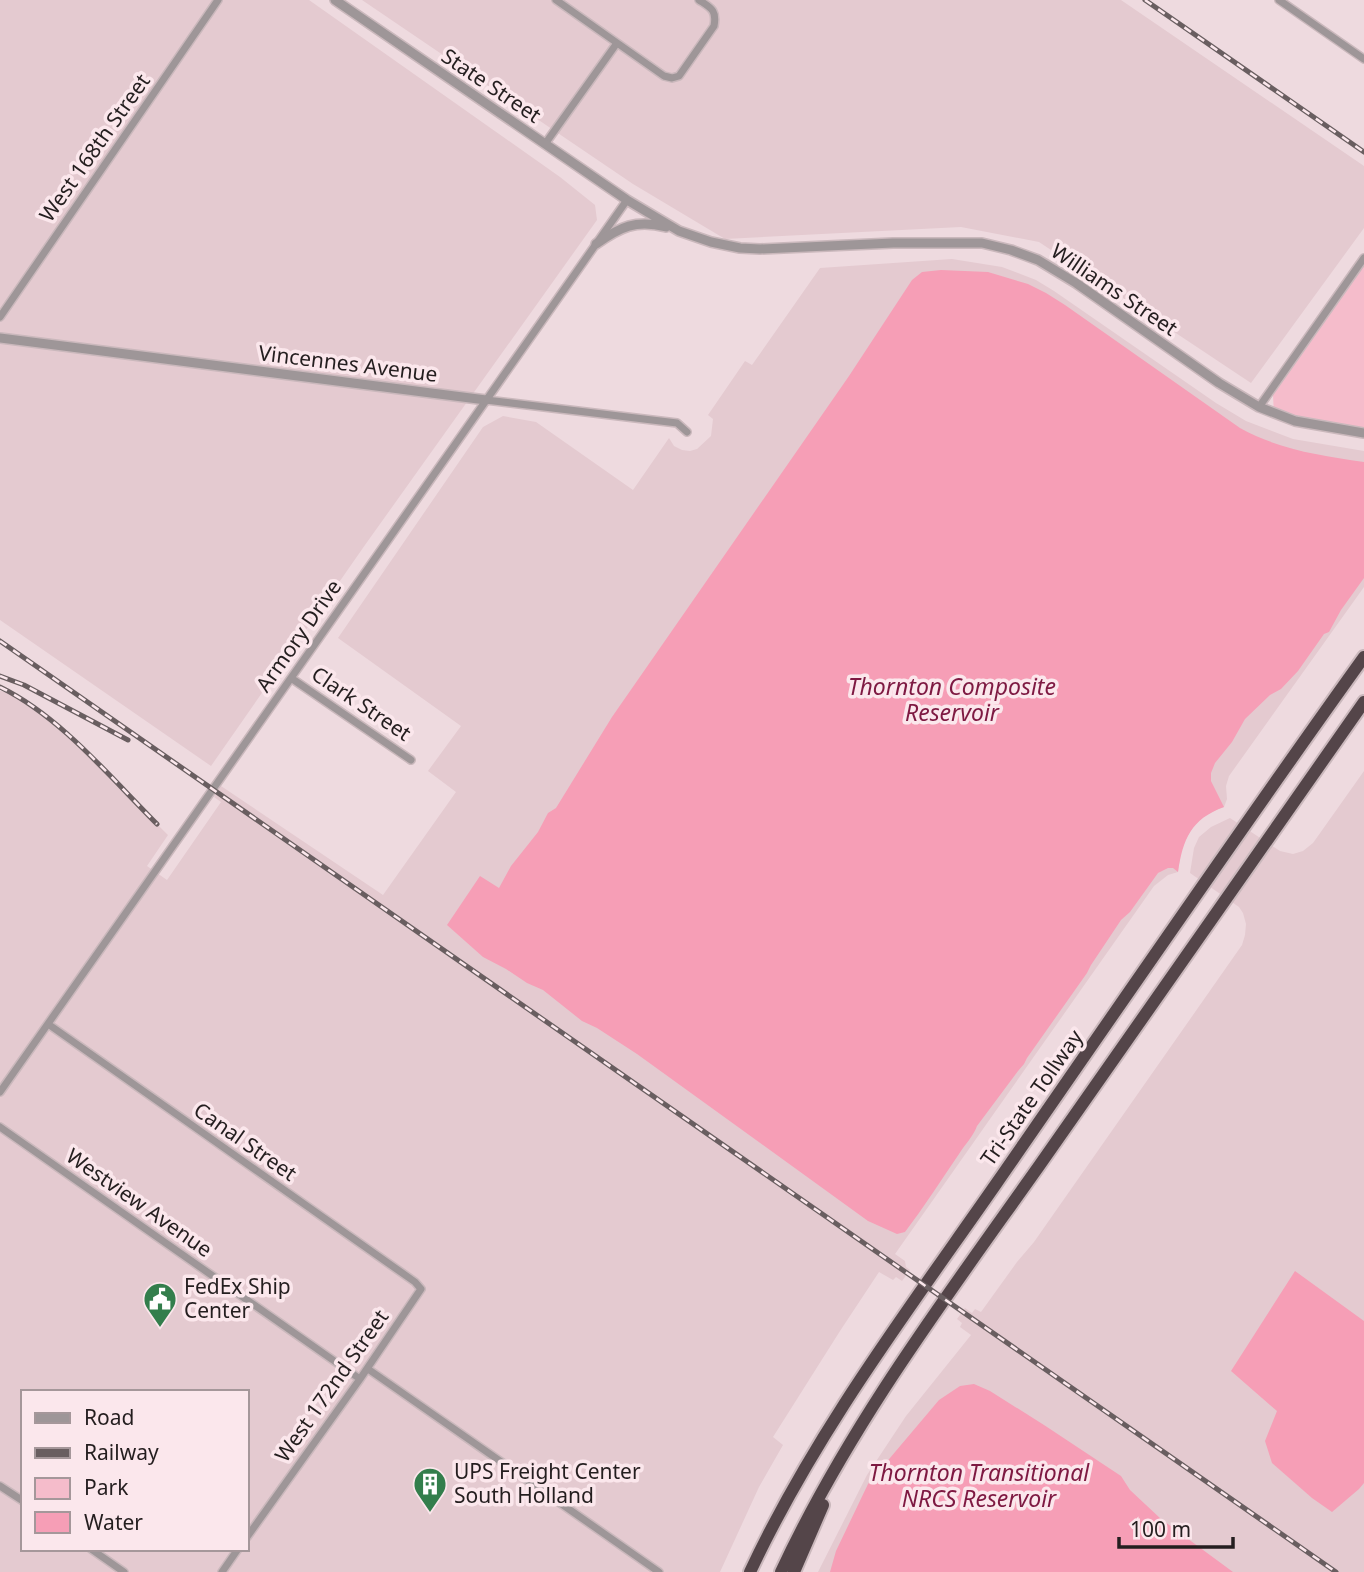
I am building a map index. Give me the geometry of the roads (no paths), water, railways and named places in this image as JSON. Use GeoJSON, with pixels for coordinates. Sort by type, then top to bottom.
{"type":"FeatureCollection","features":[{"type":"Feature","properties":{"kind":"highway","name":"Tri-State Tollway"},"geometry":{"type":"LineString","coordinates":[[750,1572],[791,1492],[870,1366],[1260,802],[1364,657]]}},
{"type":"Feature","properties":{"kind":"highway"},"geometry":{"type":"LineString","coordinates":[[781,1572],[852,1439],[954,1287],[1364,702]]}},
{"type":"Feature","properties":{"kind":"highway"},"geometry":{"type":"LineString","coordinates":[[794,1572],[852,1439]]}},
{"type":"Feature","properties":{"kind":"street","name":"West 168th Street"},"geometry":{"type":"LineString","coordinates":[[0,317],[218,0]]}},
{"type":"Feature","properties":{"kind":"street","name":"State Street"},"geometry":{"type":"LineString","coordinates":[[335,0],[627,200]]}},
{"type":"Feature","properties":{"kind":"street"},"geometry":{"type":"LineString","coordinates":[[556,0],[664,76],[672,78],[680,76],[714,26],[716,17],[712,9],[699,0]]}},
{"type":"Feature","properties":{"kind":"street"},"geometry":{"type":"LineString","coordinates":[[1279,0],[1364,59]]}},
{"type":"Feature","properties":{"kind":"street"},"geometry":{"type":"LineString","coordinates":[[545,144],[617,43]]}},
{"type":"Feature","properties":{"kind":"street","name":"Williams Street"},"geometry":{"type":"LineString","coordinates":[[627,200],[679,231],[740,248],[982,243],[1011,250],[1038,260],[1076,283],[1219,383],[1259,407],[1295,421],[1364,433]]}},
{"type":"Feature","properties":{"kind":"street","name":"Armory Drive"},"geometry":{"type":"LineString","coordinates":[[0,1092],[627,200]]}},
{"type":"Feature","properties":{"kind":"street"},"geometry":{"type":"LineString","coordinates":[[596,244],[624,226],[656,225],[679,231]]}},
{"type":"Feature","properties":{"kind":"street"},"geometry":{"type":"LineString","coordinates":[[1259,407],[1364,258]]}},
{"type":"Feature","properties":{"kind":"street","name":"Vincennes Avenue"},"geometry":{"type":"LineString","coordinates":[[0,338],[677,423],[687,432]]}},
{"type":"Feature","properties":{"kind":"street","name":"Clark Street"},"geometry":{"type":"LineString","coordinates":[[291,678],[411,760]]}},
{"type":"Feature","properties":{"kind":"street","name":"Canal Street"},"geometry":{"type":"LineString","coordinates":[[48,1024],[415,1282],[421,1289]]}},
{"type":"Feature","properties":{"kind":"street","name":"Westview Avenue"},"geometry":{"type":"LineString","coordinates":[[0,1127],[360,1379]]}},
{"type":"Feature","properties":{"kind":"street","name":"West 172nd Street"},"geometry":{"type":"LineString","coordinates":[[248,1536],[421,1289]]}},
{"type":"Feature","properties":{"kind":"street"},"geometry":{"type":"LineString","coordinates":[[368,1368],[659,1572]]}},
{"type":"Feature","properties":{"kind":"street"},"geometry":{"type":"LineString","coordinates":[[0,1486],[21,1501]]}},
{"type":"Feature","properties":{"kind":"street"},"geometry":{"type":"LineString","coordinates":[[95,1551],[124,1572]]}},
{"type":"Feature","properties":{"kind":"street"},"geometry":{"type":"LineString","coordinates":[[222,1572],[237,1551]]}},
{"type":"Feature","properties":{"kind":"water","name":"Thornton Composite Reservoir"},"geometry":{"type":"Polygon","coordinates":[[[922,272],[988,272],[1028,284],[1065,305],[1240,428],[1285,447],[1364,462],[1364,578],[1329,632],[1324,634],[1298,671],[1245,719],[1232,742],[1215,763],[1211,781],[1224,807],[1204,818],[1190,832],[1178,872],[1168,868],[1158,873],[1130,912],[1121,920],[919,1213],[905,1232],[897,1234],[868,1221],[637,1054],[582,1021],[543,990],[483,957],[447,925],[480,876],[499,888],[548,813],[556,808],[612,717],[849,376],[912,280],[922,272]]]}},
{"type":"Feature","properties":{"kind":"water"},"geometry":{"type":"Polygon","coordinates":[[[1295,1271],[1364,1321],[1364,1483],[1332,1512],[1272,1463],[1265,1441],[1277,1411],[1231,1371],[1295,1271]]]}},
{"type":"Feature","properties":{"kind":"water","name":"Thornton Transitional NRCS Reservoir"},"geometry":{"type":"Polygon","coordinates":[[[974,1384],[990,1391],[1121,1476],[1130,1490],[1161,1519],[1233,1572],[830,1572],[836,1551],[868,1484],[939,1400],[960,1386],[974,1384]]]}},
{"type":"Feature","properties":{"kind":"railway"},"geometry":{"type":"LineString","coordinates":[[1145,0],[1364,152]]}},
{"type":"Feature","properties":{"kind":"railway"},"geometry":{"type":"LineString","coordinates":[[0,641],[1336,1572]]}},
{"type":"Feature","properties":{"kind":"railway"},"geometry":{"type":"LineString","coordinates":[[0,676],[24,685],[128,740]]}},
{"type":"Feature","properties":{"kind":"railway"},"geometry":{"type":"LineString","coordinates":[[0,687],[44,714],[64,731],[157,824]]}},
{"type":"Feature","properties":{"kind":"place","name":"FedEx Ship Center"},"geometry":{"type":"Point","coordinates":[160,1329]}},
{"type":"Feature","properties":{"kind":"place","name":"UPS Freight Center South Holland"},"geometry":{"type":"Point","coordinates":[430,1514]}}]}
